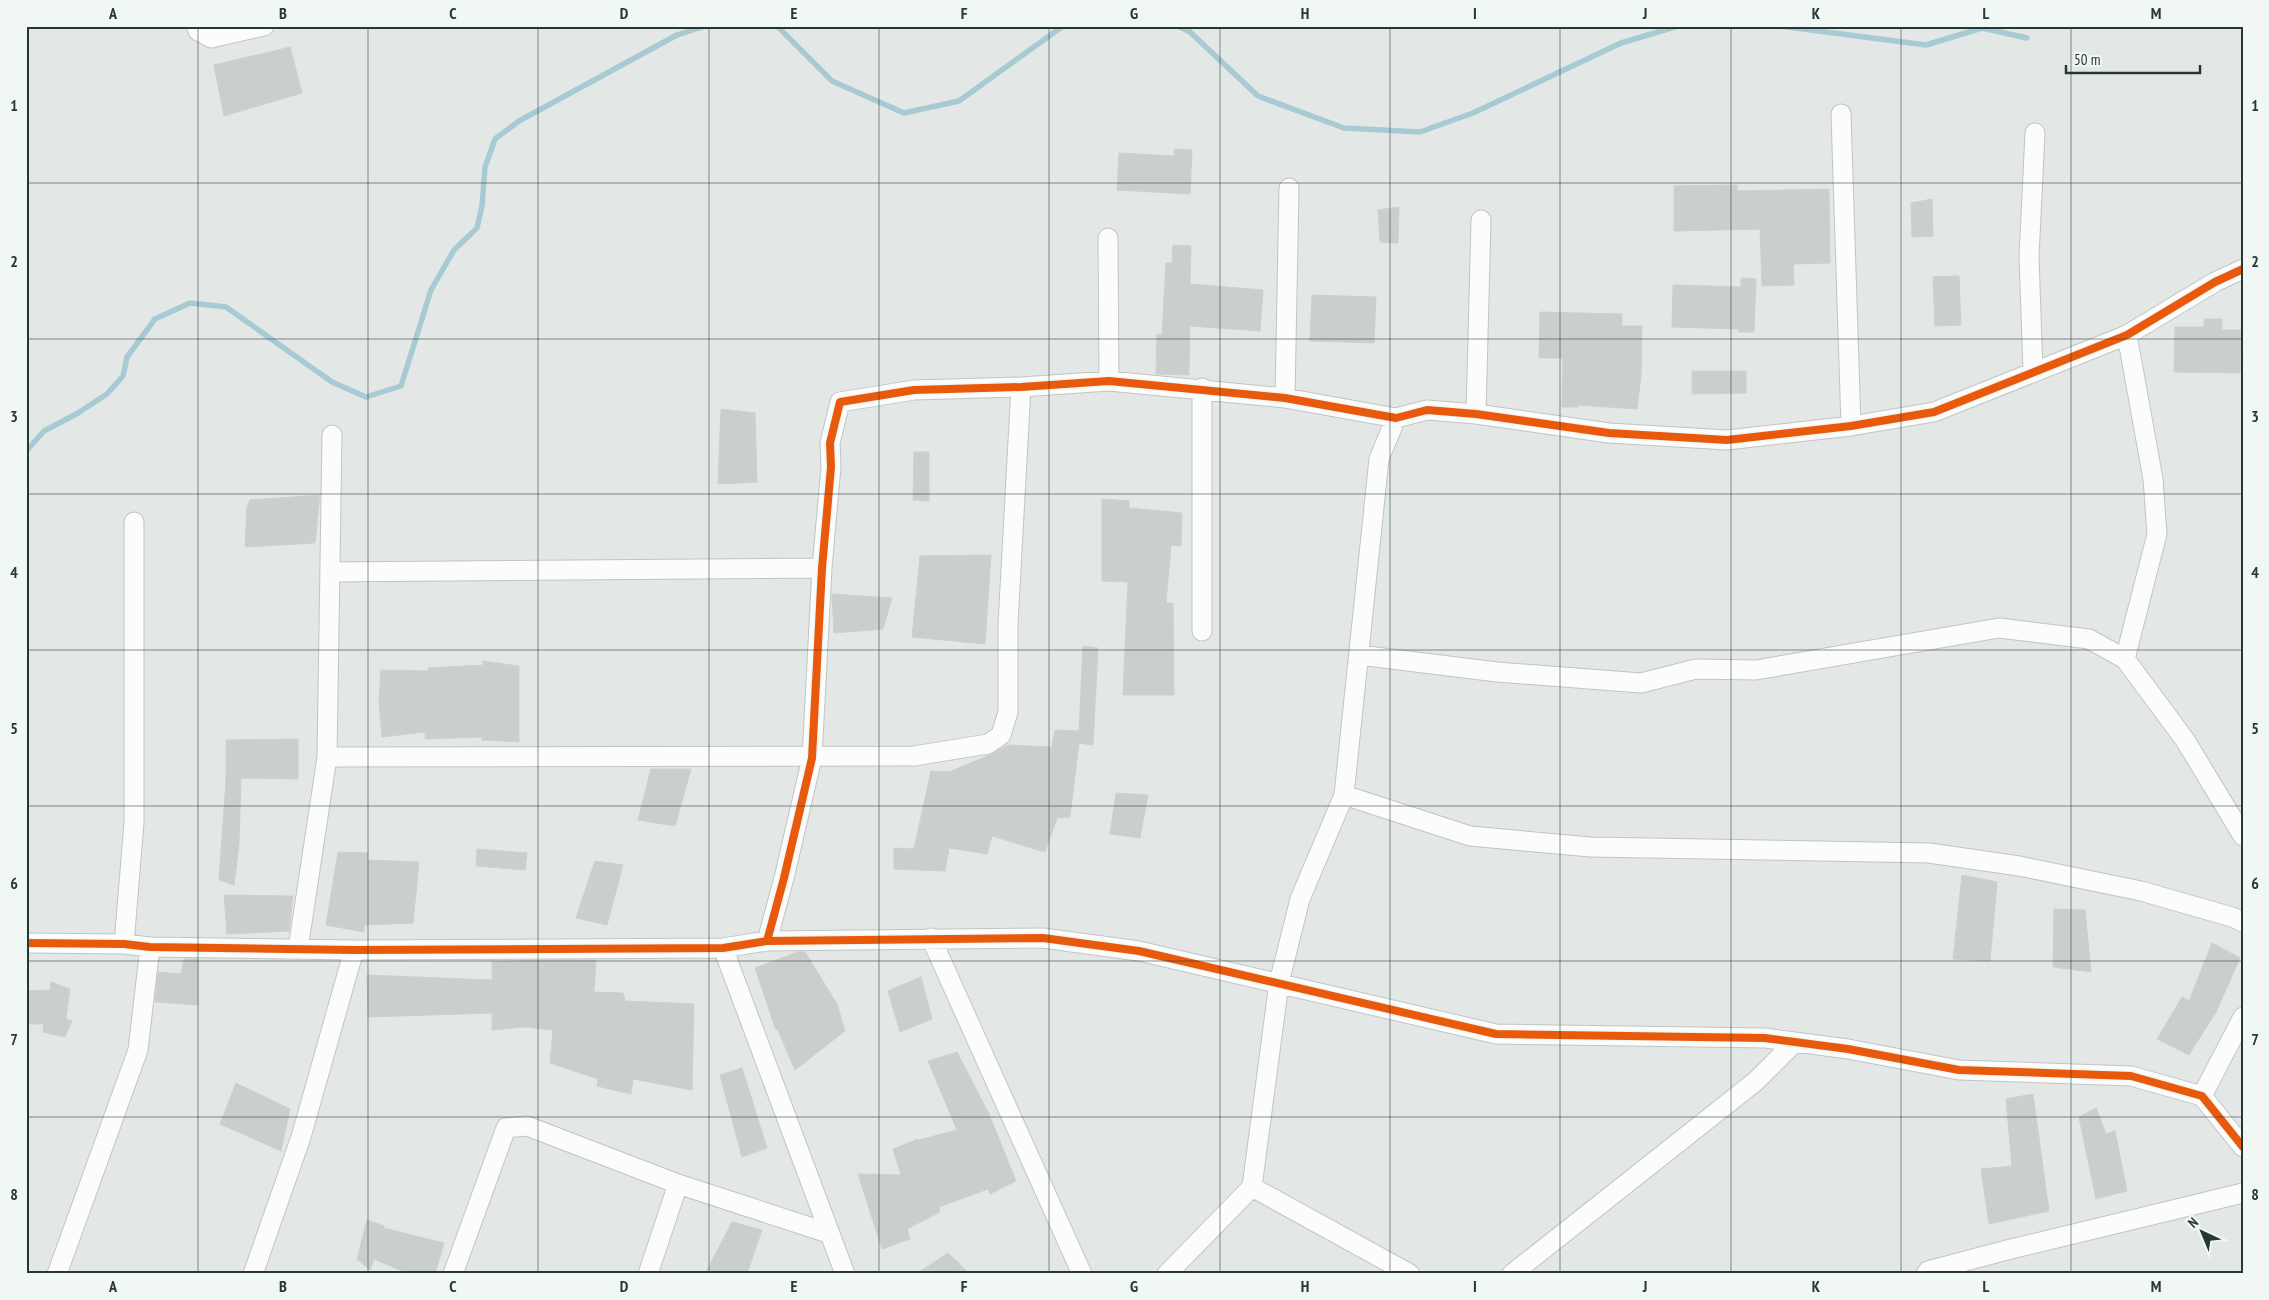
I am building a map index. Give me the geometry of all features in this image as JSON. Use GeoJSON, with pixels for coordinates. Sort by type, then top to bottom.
{"type":"FeatureCollection","features":[{"type":"Feature","properties":{"kind":"street"},"geometry":{"type":"LineString","coordinates":[[196,26],[198,31],[210,38],[264,26]]}},
{"type":"Feature","properties":{"kind":"street"},"geometry":{"type":"LineString","coordinates":[[1841,114],[1851,426]]}},
{"type":"Feature","properties":{"kind":"street"},"geometry":{"type":"LineString","coordinates":[[2033,371],[2029,257],[2035,133]]}},
{"type":"Feature","properties":{"kind":"street"},"geometry":{"type":"LineString","coordinates":[[1285,398],[1289,188]]}},
{"type":"Feature","properties":{"kind":"street"},"geometry":{"type":"LineString","coordinates":[[1476,414],[1482,220]]}},
{"type":"Feature","properties":{"kind":"street"},"geometry":{"type":"LineString","coordinates":[[1108,238],[1109,381]]}},
{"type":"Feature","properties":{"kind":"street"},"geometry":{"type":"LineString","coordinates":[[767,941],[812,758],[822,568],[831,467],[830,443],[840,402],[914,390],[1021,387],[1109,381],[1202,388],[1285,398],[1396,418],[1427,410],[1476,414],[1609,434],[1727,440],[1851,426],[1934,412],[2033,371],[2128,335],[2215,282],[2243,269]]}},
{"type":"Feature","properties":{"kind":"street"},"geometry":{"type":"LineString","coordinates":[[2125,659],[2157,534],[2153,479],[2128,335]]}},
{"type":"Feature","properties":{"kind":"street"},"geometry":{"type":"LineString","coordinates":[[327,757],[812,758],[914,756],[988,744],[1001,734],[1008,712],[1008,624],[1021,387]]}},
{"type":"Feature","properties":{"kind":"street"},"geometry":{"type":"LineString","coordinates":[[1202,388],[1202,631]]}},
{"type":"Feature","properties":{"kind":"street"},"geometry":{"type":"LineString","coordinates":[[1167,1274],[1252,1186],[1279,983],[1300,899],[1344,796],[1380,459],[1396,418]]}},
{"type":"Feature","properties":{"kind":"street"},"geometry":{"type":"LineString","coordinates":[[298,949],[327,757],[332,435]]}},
{"type":"Feature","properties":{"kind":"street"},"geometry":{"type":"LineString","coordinates":[[124,944],[134,823],[134,522]]}},
{"type":"Feature","properties":{"kind":"street"},"geometry":{"type":"LineString","coordinates":[[330,572],[822,568]]}},
{"type":"Feature","properties":{"kind":"street"},"geometry":{"type":"LineString","coordinates":[[1359,655],[1497,672],[1641,683],[1696,669],[1756,670],[1999,628],[2089,639],[2125,659],[2185,740],[2243,836]]}},
{"type":"Feature","properties":{"kind":"street"},"geometry":{"type":"LineString","coordinates":[[1344,796],[1470,836],[1590,848],[1930,853],[2019,866],[2140,890],[2232,917],[2243,922]]}},
{"type":"Feature","properties":{"kind":"street"},"geometry":{"type":"LineString","coordinates":[[931,938],[1082,1274]]}},
{"type":"Feature","properties":{"kind":"street"},"geometry":{"type":"LineString","coordinates":[[26,943],[354,950],[723,948],[767,941],[1043,938],[1140,951],[1496,1034],[1765,1038],[1848,1049],[1959,1070],[2131,1076],[2202,1096],[2243,1147]]}},
{"type":"Feature","properties":{"kind":"street"},"geometry":{"type":"LineString","coordinates":[[58,1274],[138,1050],[150,947]]}},
{"type":"Feature","properties":{"kind":"street"},"geometry":{"type":"LineString","coordinates":[[723,948],[828,1233],[845,1274]]}},
{"type":"Feature","properties":{"kind":"street"},"geometry":{"type":"LineString","coordinates":[[253,1274],[300,1137],[354,950]]}},
{"type":"Feature","properties":{"kind":"street"},"geometry":{"type":"LineString","coordinates":[[2202,1096],[2243,1017]]}},
{"type":"Feature","properties":{"kind":"street"},"geometry":{"type":"LineString","coordinates":[[1512,1274],[1756,1081],[1794,1043]]}},
{"type":"Feature","properties":{"kind":"street"},"geometry":{"type":"LineString","coordinates":[[453,1274],[506,1128],[526,1126],[678,1184],[828,1233]]}},
{"type":"Feature","properties":{"kind":"street"},"geometry":{"type":"LineString","coordinates":[[648,1274],[678,1184]]}},
{"type":"Feature","properties":{"kind":"street"},"geometry":{"type":"LineString","coordinates":[[1252,1186],[1410,1274]]}},
{"type":"Feature","properties":{"kind":"street"},"geometry":{"type":"LineString","coordinates":[[1926,1274],[1928,1271],[1957,1269],[2243,1193]]}},
{"type":"Feature","properties":{"kind":"building"},"geometry":{"type":"Polygon","coordinates":[[[290,47],[302,93],[224,116],[214,65],[290,47]]]}},
{"type":"Feature","properties":{"kind":"building"},"geometry":{"type":"Polygon","coordinates":[[[1174,149],[1192,150],[1190,194],[1117,190],[1119,153],[1174,156],[1174,149]]]}},
{"type":"Feature","properties":{"kind":"building"},"geometry":{"type":"Polygon","coordinates":[[[1737,185],[1737,191],[1829,189],[1830,263],[1793,264],[1794,285],[1762,286],[1760,229],[1674,231],[1674,186],[1737,185]]]}},
{"type":"Feature","properties":{"kind":"building"},"geometry":{"type":"Polygon","coordinates":[[[1932,199],[1933,236],[1912,237],[1911,203],[1932,199]]]}},
{"type":"Feature","properties":{"kind":"building"},"geometry":{"type":"Polygon","coordinates":[[[1399,207],[1398,243],[1380,242],[1378,210],[1399,207]]]}},
{"type":"Feature","properties":{"kind":"building"},"geometry":{"type":"Polygon","coordinates":[[[1173,245],[1191,246],[1190,284],[1263,290],[1260,331],[1190,326],[1189,375],[1156,374],[1157,334],[1162,335],[1166,263],[1172,263],[1173,245]]]}},
{"type":"Feature","properties":{"kind":"building"},"geometry":{"type":"Polygon","coordinates":[[[1959,276],[1961,325],[1935,326],[1933,277],[1959,276]]]}},
{"type":"Feature","properties":{"kind":"building"},"geometry":{"type":"Polygon","coordinates":[[[1741,278],[1756,279],[1754,332],[1739,332],[1739,329],[1672,327],[1673,285],[1741,287],[1741,278]]]}},
{"type":"Feature","properties":{"kind":"building"},"geometry":{"type":"Polygon","coordinates":[[[1312,295],[1376,297],[1374,343],[1310,341],[1312,295]]]}},
{"type":"Feature","properties":{"kind":"building"},"geometry":{"type":"Polygon","coordinates":[[[1540,312],[1622,314],[1622,326],[1642,326],[1641,376],[1637,409],[1578,405],[1578,407],[1562,407],[1563,358],[1539,358],[1540,312]]]}},
{"type":"Feature","properties":{"kind":"building"},"geometry":{"type":"Polygon","coordinates":[[[2204,319],[2222,319],[2222,330],[2241,330],[2240,373],[2174,372],[2175,327],[2204,327],[2204,319]]]}},
{"type":"Feature","properties":{"kind":"building"},"geometry":{"type":"Polygon","coordinates":[[[1692,371],[1746,371],[1746,393],[1692,394],[1692,371]]]}},
{"type":"Feature","properties":{"kind":"building"},"geometry":{"type":"Polygon","coordinates":[[[721,409],[755,413],[757,482],[718,484],[721,409]]]}},
{"type":"Feature","properties":{"kind":"building"},"geometry":{"type":"Polygon","coordinates":[[[914,452],[929,452],[929,501],[913,500],[914,452]]]}},
{"type":"Feature","properties":{"kind":"building"},"geometry":{"type":"Polygon","coordinates":[[[320,495],[315,543],[245,547],[247,507],[250,500],[320,495]]]}},
{"type":"Feature","properties":{"kind":"building"},"geometry":{"type":"Polygon","coordinates":[[[1102,499],[1129,501],[1129,508],[1182,513],[1181,546],[1171,545],[1166,603],[1173,603],[1174,695],[1123,695],[1128,582],[1102,581],[1102,499]]]}},
{"type":"Feature","properties":{"kind":"building"},"geometry":{"type":"Polygon","coordinates":[[[991,555],[985,644],[912,637],[920,556],[991,555]]]}},
{"type":"Feature","properties":{"kind":"building"},"geometry":{"type":"Polygon","coordinates":[[[832,594],[892,598],[883,629],[834,633],[832,594]]]}},
{"type":"Feature","properties":{"kind":"building"},"geometry":{"type":"Polygon","coordinates":[[[1083,646],[1098,648],[1093,745],[1079,743],[1070,817],[1057,818],[1045,852],[992,836],[987,854],[949,848],[945,871],[894,869],[894,848],[914,849],[931,771],[949,772],[1008,745],[1052,747],[1055,730],[1079,731],[1083,646]]]}},
{"type":"Feature","properties":{"kind":"building"},"geometry":{"type":"Polygon","coordinates":[[[483,661],[519,666],[519,742],[482,740],[482,737],[425,739],[425,732],[382,737],[379,702],[381,670],[428,671],[428,668],[483,665],[483,661]]]}},
{"type":"Feature","properties":{"kind":"building"},"geometry":{"type":"Polygon","coordinates":[[[298,739],[298,779],[241,778],[239,844],[234,885],[219,880],[226,780],[226,740],[298,739]]]}},
{"type":"Feature","properties":{"kind":"building"},"geometry":{"type":"Polygon","coordinates":[[[651,769],[691,769],[675,826],[638,820],[651,769]]]}},
{"type":"Feature","properties":{"kind":"building"},"geometry":{"type":"Polygon","coordinates":[[[1116,793],[1148,795],[1140,838],[1110,834],[1116,793]]]}},
{"type":"Feature","properties":{"kind":"building"},"geometry":{"type":"Polygon","coordinates":[[[477,849],[527,853],[525,870],[476,866],[477,849]]]}},
{"type":"Feature","properties":{"kind":"building"},"geometry":{"type":"Polygon","coordinates":[[[338,852],[368,853],[367,860],[419,862],[413,923],[364,925],[364,932],[326,925],[338,852]]]}},
{"type":"Feature","properties":{"kind":"building"},"geometry":{"type":"Polygon","coordinates":[[[595,861],[623,865],[607,925],[576,918],[595,861]]]}},
{"type":"Feature","properties":{"kind":"building"},"geometry":{"type":"Polygon","coordinates":[[[1962,875],[1997,882],[1990,961],[1953,959],[1962,875]]]}},
{"type":"Feature","properties":{"kind":"building"},"geometry":{"type":"Polygon","coordinates":[[[224,895],[293,896],[289,931],[227,934],[224,895]]]}},
{"type":"Feature","properties":{"kind":"building"},"geometry":{"type":"Polygon","coordinates":[[[2054,909],[2085,910],[2091,972],[2053,967],[2054,909]]]}},
{"type":"Feature","properties":{"kind":"building"},"geometry":{"type":"Polygon","coordinates":[[[2212,943],[2240,958],[2216,1012],[2189,1055],[2157,1039],[2182,997],[2189,1001],[2212,943]]]}},
{"type":"Feature","properties":{"kind":"building"},"geometry":{"type":"Polygon","coordinates":[[[798,952],[805,952],[837,1004],[845,1031],[795,1070],[777,1028],[776,1030],[755,968],[798,952]]]}},
{"type":"Feature","properties":{"kind":"building"},"geometry":{"type":"Polygon","coordinates":[[[184,959],[198,959],[198,1005],[155,1002],[158,972],[181,974],[184,959]]]}},
{"type":"Feature","properties":{"kind":"building"},"geometry":{"type":"Polygon","coordinates":[[[596,960],[594,992],[623,993],[625,1001],[694,1004],[692,1090],[633,1079],[631,1094],[597,1086],[598,1079],[550,1063],[553,1030],[525,1027],[492,1030],[492,1013],[368,1017],[367,975],[492,980],[492,962],[596,960]]]}},
{"type":"Feature","properties":{"kind":"building"},"geometry":{"type":"Polygon","coordinates":[[[921,977],[932,1019],[900,1032],[888,991],[921,977]]]}},
{"type":"Feature","properties":{"kind":"building"},"geometry":{"type":"Polygon","coordinates":[[[51,982],[70,989],[66,1019],[72,1021],[65,1037],[43,1032],[44,1024],[26,1024],[26,991],[50,990],[51,982]]]}},
{"type":"Feature","properties":{"kind":"building"},"geometry":{"type":"Polygon","coordinates":[[[957,1052],[989,1114],[1016,1181],[990,1194],[988,1189],[939,1207],[940,1212],[907,1229],[910,1239],[882,1249],[858,1174],[901,1175],[893,1149],[918,1139],[957,1130],[928,1061],[957,1052]]]}},
{"type":"Feature","properties":{"kind":"building"},"geometry":{"type":"Polygon","coordinates":[[[742,1068],[767,1148],[742,1157],[720,1075],[742,1068]]]}},
{"type":"Feature","properties":{"kind":"building"},"geometry":{"type":"Polygon","coordinates":[[[236,1083],[290,1109],[281,1151],[220,1124],[236,1083]]]}},
{"type":"Feature","properties":{"kind":"building"},"geometry":{"type":"Polygon","coordinates":[[[2033,1094],[2049,1211],[1989,1224],[1981,1169],[2012,1166],[2006,1099],[2033,1094]]]}},
{"type":"Feature","properties":{"kind":"building"},"geometry":{"type":"Polygon","coordinates":[[[2096,1108],[2106,1134],[2115,1131],[2127,1191],[2096,1199],[2079,1117],[2096,1108]]]}},
{"type":"Feature","properties":{"kind":"building"},"geometry":{"type":"Polygon","coordinates":[[[367,1220],[384,1226],[384,1228],[444,1243],[435,1274],[409,1274],[374,1259],[370,1270],[357,1259],[367,1220]]]}},
{"type":"Feature","properties":{"kind":"building"},"geometry":{"type":"Polygon","coordinates":[[[732,1222],[762,1230],[747,1274],[705,1274],[732,1222]]]}},
{"type":"Feature","properties":{"kind":"building"},"geometry":{"type":"Polygon","coordinates":[[[948,1253],[970,1274],[916,1274],[948,1253]]]}},
{"type":"Feature","properties":{"kind":"waterway"},"geometry":{"type":"LineString","coordinates":[[26,451],[44,431],[78,413],[107,394],[123,376],[127,357],[155,319],[190,303],[226,307],[332,382],[366,397],[401,386],[431,290],[454,250],[477,228],[482,206],[485,167],[495,139],[519,121],[677,35],[705,26]]}},
{"type":"Feature","properties":{"kind":"waterway"},"geometry":{"type":"LineString","coordinates":[[777,26],[832,81],[904,113],[959,101],[1063,26]]}},
{"type":"Feature","properties":{"kind":"waterway"},"geometry":{"type":"LineString","coordinates":[[1178,26],[1190,32],[1258,96],[1344,128],[1420,132],[1473,113],[1621,43],[1678,26]]}},
{"type":"Feature","properties":{"kind":"waterway"},"geometry":{"type":"LineString","coordinates":[[1780,26],[1926,45],[1982,28],[2027,38]]}},
{"type":"Feature","properties":{"kind":"cycle path"},"geometry":{"type":"LineString","coordinates":[[767,941],[812,758],[822,568],[831,467],[830,443],[840,402],[914,390],[1021,387],[1109,381],[1285,398],[1396,418],[1427,410],[1476,414],[1609,433],[1727,440],[1851,426],[1934,412],[2127,335],[2215,282],[2243,269]]}},
{"type":"Feature","properties":{"kind":"cycle path"},"geometry":{"type":"LineString","coordinates":[[26,943],[354,950],[723,948],[767,941],[1043,938],[1139,951],[1496,1034],[1765,1038],[1848,1049],[1959,1070],[2131,1076],[2202,1096],[2243,1147]]}}]}
